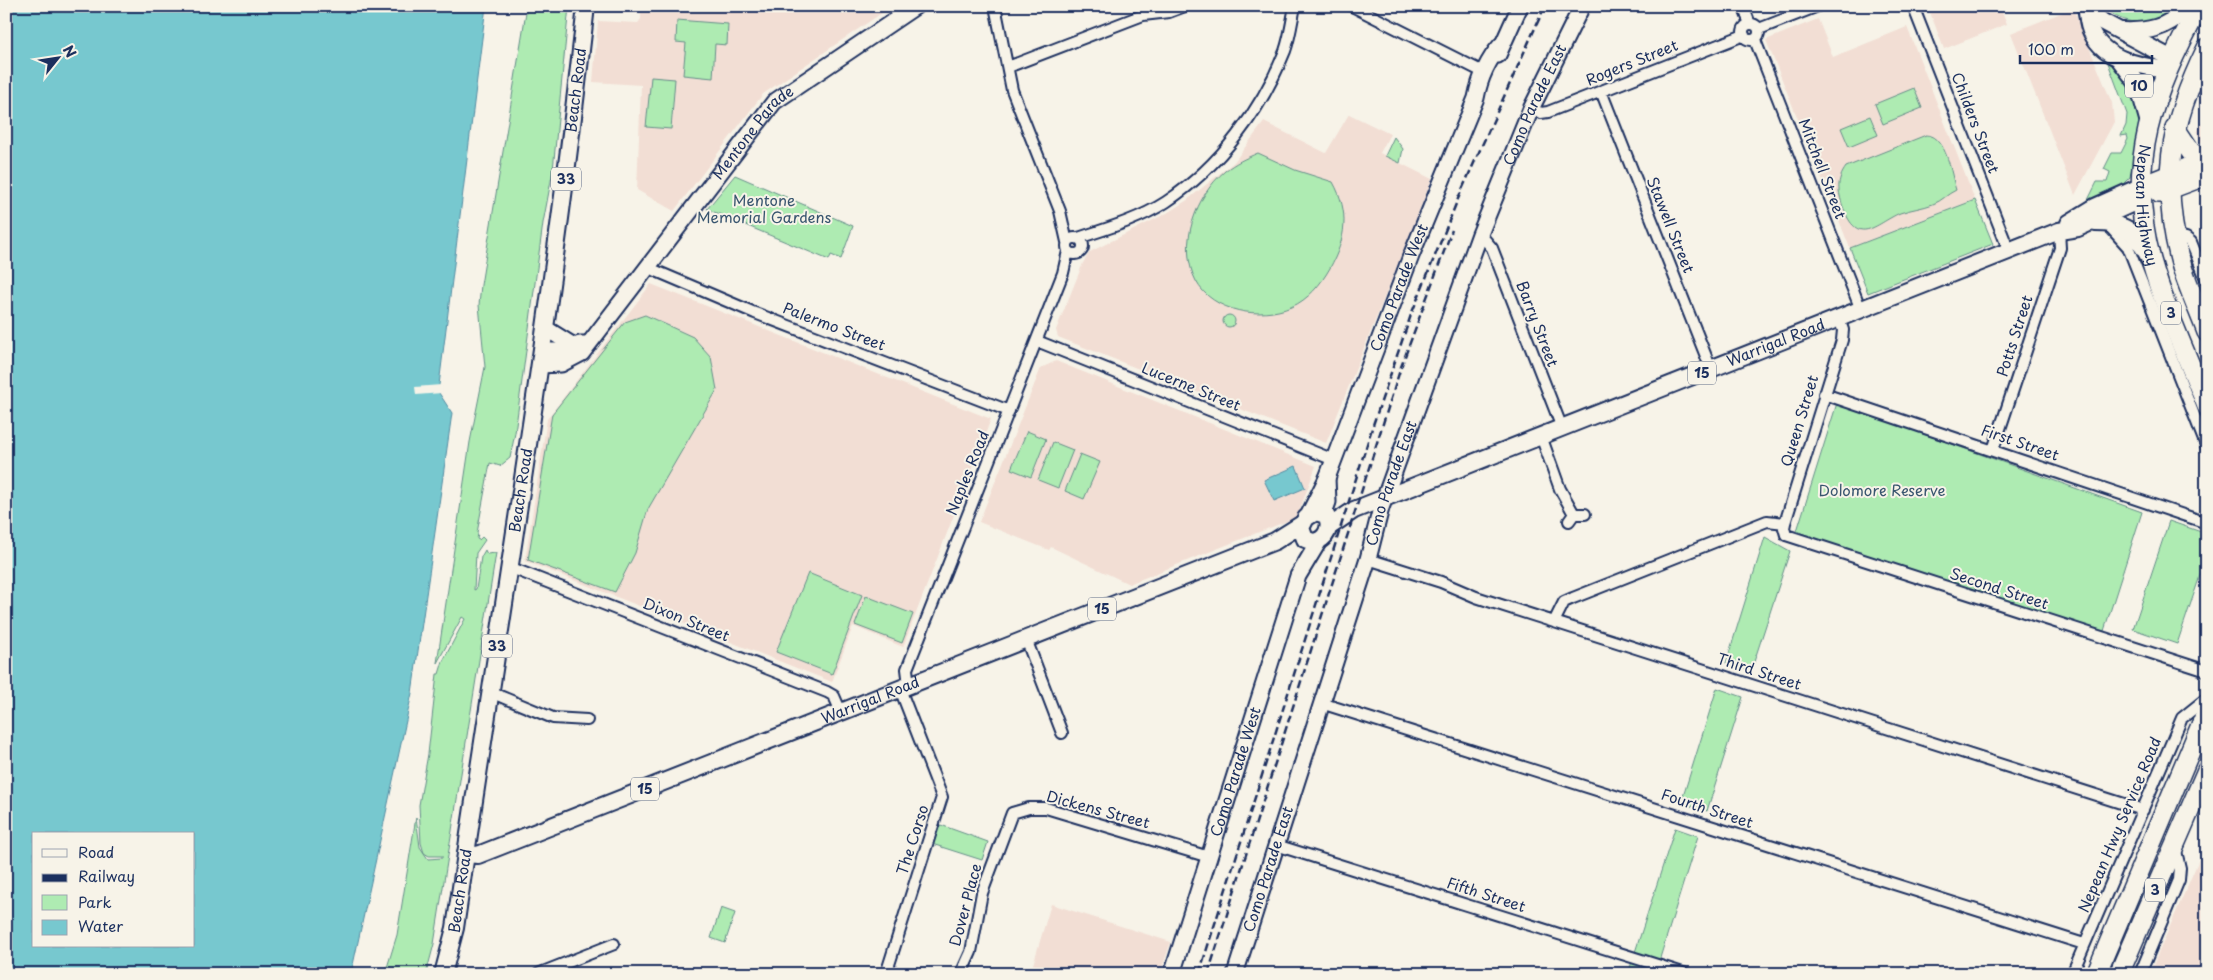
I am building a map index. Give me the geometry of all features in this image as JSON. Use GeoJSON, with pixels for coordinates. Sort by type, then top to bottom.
{"type":"FeatureCollection","features":[{"type":"Feature","properties":{"kind":"highway","name":"Nepean Highway"},"geometry":{"type":"LineString","coordinates":[[2191,10],[2149,122],[2144,152],[2142,193],[2151,259],[2207,406]]}},
{"type":"Feature","properties":{"kind":"highway","name":"Nepean Highway"},"geometry":{"type":"LineString","coordinates":[[2207,48],[2194,74],[2175,128],[2170,181],[2171,216],[2174,235],[2183,270],[2207,332]]}},
{"type":"Feature","properties":{"kind":"highway","name":"10"},"geometry":{"type":"LineString","coordinates":[[2169,65],[2194,74]]}},
{"type":"Feature","properties":{"kind":"highway"},"geometry":{"type":"LineString","coordinates":[[2171,216],[2206,168],[2191,152],[2175,128]]}},
{"type":"Feature","properties":{"kind":"highway","name":"Warrigal Road"},"geometry":{"type":"LineString","coordinates":[[2142,193],[2206,168]]}},
{"type":"Feature","properties":{"kind":"highway","name":"3"},"geometry":{"type":"LineString","coordinates":[[2096,974],[2207,712]]}},
{"type":"Feature","properties":{"kind":"highway","name":"3"},"geometry":{"type":"LineString","coordinates":[[2119,974],[2185,820],[2205,779]]}},
{"type":"Feature","properties":{"kind":"highway"},"geometry":{"type":"LineString","coordinates":[[2165,812],[2185,820]]}},
{"type":"Feature","properties":{"kind":"main road","name":"Beach Road"},"geometry":{"type":"LineString","coordinates":[[443,974],[452,946],[541,358],[564,190],[586,6]]}},
{"type":"Feature","properties":{"kind":"main road","name":"10"},"geometry":{"type":"LineString","coordinates":[[2086,7],[2103,22],[2169,65]]}},
{"type":"Feature","properties":{"kind":"main road","name":"10"},"geometry":{"type":"LineString","coordinates":[[2086,7],[2088,22],[2094,37],[2130,70],[2138,84],[2149,122]]}},
{"type":"Feature","properties":{"kind":"main road"},"geometry":{"type":"LineString","coordinates":[[2118,31],[2144,32],[2157,29],[2191,10]]}},
{"type":"Feature","properties":{"kind":"main road","name":"10"},"geometry":{"type":"LineString","coordinates":[[2116,56],[2136,64],[2169,65]]}},
{"type":"Feature","properties":{"kind":"main road","name":"Warrigal Road"},"geometry":{"type":"LineString","coordinates":[[1326,518],[1338,510],[1354,510],[2059,231],[2097,223],[2142,193]]}},
{"type":"Feature","properties":{"kind":"main road","name":"Warrigal Road"},"geometry":{"type":"LineString","coordinates":[[2059,231],[2095,207],[2142,193]]}},
{"type":"Feature","properties":{"kind":"main road"},"geometry":{"type":"LineString","coordinates":[[2097,223],[2120,224],[2129,229],[2151,259]]}},
{"type":"Feature","properties":{"kind":"main road","name":"15"},"geometry":{"type":"LineString","coordinates":[[1308,532],[1316,512],[1326,518]]}},
{"type":"Feature","properties":{"kind":"main road"},"geometry":{"type":"LineString","coordinates":[[1308,532],[1327,533],[1326,518]]}},
{"type":"Feature","properties":{"kind":"main road","name":"Warrigal Road"},"geometry":{"type":"LineString","coordinates":[[466,854],[478,855],[1275,541],[1293,542],[1308,532]]}},
{"type":"Feature","properties":{"kind":"street","name":"Mentone Parade"},"geometry":{"type":"LineString","coordinates":[[541,358],[565,363],[582,353],[580,345],[649,268],[774,102],[916,6]]}},
{"type":"Feature","properties":{"kind":"street","name":"Naples Road"},"geometry":{"type":"LineString","coordinates":[[905,687],[907,669],[1075,245],[1063,220],[1012,90],[995,6]]}},
{"type":"Feature","properties":{"kind":"street"},"geometry":{"type":"LineString","coordinates":[[1008,67],[1143,15],[1168,12],[1185,6]]}},
{"type":"Feature","properties":{"kind":"street"},"geometry":{"type":"LineString","coordinates":[[1075,245],[1164,202],[1198,176],[1224,151],[1259,104],[1286,50],[1295,6]]}},
{"type":"Feature","properties":{"kind":"street"},"geometry":{"type":"LineString","coordinates":[[1352,6],[1483,72]]}},
{"type":"Feature","properties":{"kind":"street","name":"Como Parade West"},"geometry":{"type":"LineString","coordinates":[[1476,98],[1486,85],[1501,45],[1520,6]]}},
{"type":"Feature","properties":{"kind":"street","name":"Como Parade East"},"geometry":{"type":"LineString","coordinates":[[1235,974],[1368,559],[1386,497],[1480,234],[1531,110],[1582,6]]}},
{"type":"Feature","properties":{"kind":"street"},"geometry":{"type":"LineString","coordinates":[[1742,6],[1754,27],[1760,34],[1755,40],[1750,40],[1744,35],[1744,30],[1754,27],[1818,6]]}},
{"type":"Feature","properties":{"kind":"street","name":"Childers Street"},"geometry":{"type":"LineString","coordinates":[[1913,6],[2009,252]]}},
{"type":"Feature","properties":{"kind":"street","name":"Rogers Street"},"geometry":{"type":"LineString","coordinates":[[1531,110],[1544,113],[1744,35]]}},
{"type":"Feature","properties":{"kind":"street","name":"Mitchell Street"},"geometry":{"type":"LineString","coordinates":[[1755,40],[1861,310]]}},
{"type":"Feature","properties":{"kind":"street","name":"Como Parade West"},"geometry":{"type":"LineString","coordinates":[[1172,974],[1301,569],[1308,532],[1327,478],[1411,256],[1476,98],[1483,72],[1490,57],[1501,45]]}},
{"type":"Feature","properties":{"kind":"street","name":"Stawell Street"},"geometry":{"type":"LineString","coordinates":[[1601,91],[1710,369]]}},
{"type":"Feature","properties":{"kind":"street"},"geometry":{"type":"LineString","coordinates":[[2097,223],[2118,233],[2127,245],[2207,448]]}},
{"type":"Feature","properties":{"kind":"street","name":"Potts Street"},"geometry":{"type":"LineString","coordinates":[[1993,450],[2060,248],[2059,231]]}},
{"type":"Feature","properties":{"kind":"street","name":"Barry Street"},"geometry":{"type":"LineString","coordinates":[[1480,234],[1492,248],[1562,428]]}},
{"type":"Feature","properties":{"kind":"street"},"geometry":{"type":"LineString","coordinates":[[2174,235],[2186,238],[2191,242],[2207,281]]}},
{"type":"Feature","properties":{"kind":"street","name":"Palermo Street"},"geometry":{"type":"LineString","coordinates":[[649,268],[755,313],[1009,411]]}},
{"type":"Feature","properties":{"kind":"street","name":"Queen Street"},"geometry":{"type":"LineString","coordinates":[[1785,528],[1843,335],[1839,319]]}},
{"type":"Feature","properties":{"kind":"street"},"geometry":{"type":"LineString","coordinates":[[545,328],[580,345]]}},
{"type":"Feature","properties":{"kind":"street"},"geometry":{"type":"LineString","coordinates":[[2160,330],[2186,352]]}},
{"type":"Feature","properties":{"kind":"street","name":"Lucerne Street"},"geometry":{"type":"LineString","coordinates":[[1037,341],[1334,460]]}},
{"type":"Feature","properties":{"kind":"street","name":"First Street"},"geometry":{"type":"LineString","coordinates":[[1824,394],[2207,523]]}},
{"type":"Feature","properties":{"kind":"street"},"geometry":{"type":"LineString","coordinates":[[1541,436],[1572,518],[1585,514]]}},
{"type":"Feature","properties":{"kind":"street","name":"Como Parade West"},"geometry":{"type":"LineString","coordinates":[[1326,518],[1328,502],[1327,478]]}},
{"type":"Feature","properties":{"kind":"street","name":"Second Street"},"geometry":{"type":"LineString","coordinates":[[1554,622],[1564,602],[1767,520],[1785,528],[1798,540],[2206,668]]}},
{"type":"Feature","properties":{"kind":"street","name":"Third Street"},"geometry":{"type":"LineString","coordinates":[[1368,559],[1554,622],[2143,810]]}},
{"type":"Feature","properties":{"kind":"street","name":"Dixon Street"},"geometry":{"type":"LineString","coordinates":[[509,566],[827,692],[834,696],[841,712]]}},
{"type":"Feature","properties":{"kind":"street"},"geometry":{"type":"LineString","coordinates":[[1026,639],[1062,733]]}},
{"type":"Feature","properties":{"kind":"street","name":"The Corso"},"geometry":{"type":"LineString","coordinates":[[886,974],[942,796],[905,687]]}},
{"type":"Feature","properties":{"kind":"street"},"geometry":{"type":"LineString","coordinates":[[490,692],[553,718],[587,720]]}},
{"type":"Feature","properties":{"kind":"street","name":"Nepean Hwy Service Road"},"geometry":{"type":"LineString","coordinates":[[2072,974],[2182,718],[2188,711],[2207,698]]}},
{"type":"Feature","properties":{"kind":"street","name":"Fourth Street"},"geometry":{"type":"LineString","coordinates":[[1321,703],[2084,944]]}},
{"type":"Feature","properties":{"kind":"street","name":"Dickens Street"},"geometry":{"type":"LineString","coordinates":[[999,844],[1012,813],[1029,808],[1046,808],[1209,857]]}},
{"type":"Feature","properties":{"kind":"street","name":"Dover Place"},"geometry":{"type":"LineString","coordinates":[[961,974],[971,952],[982,894],[999,844]]}},
{"type":"Feature","properties":{"kind":"street","name":"Fifth Street"},"geometry":{"type":"LineString","coordinates":[[1276,844],[1686,974]]}},
{"type":"Feature","properties":{"kind":"street"},"geometry":{"type":"LineString","coordinates":[[2140,974],[2179,880],[2179,864],[2174,846]]}},
{"type":"Feature","properties":{"kind":"street"},"geometry":{"type":"LineString","coordinates":[[538,974],[614,944]]}},
{"type":"Feature","properties":{"kind":"shaded area"},"geometry":{"type":"Polygon","coordinates":[[[645,6],[892,6],[763,94],[674,211],[637,190],[641,85],[593,82],[598,21],[638,23],[641,19],[641,11],[645,6]]]}},
{"type":"Feature","properties":{"kind":"shaded area"},"geometry":{"type":"Polygon","coordinates":[[[2000,6],[2007,24],[1944,49],[1928,7],[2000,6]]]}},
{"type":"Feature","properties":{"kind":"shaded area"},"geometry":{"type":"Polygon","coordinates":[[[2073,8],[2112,103],[2114,122],[2075,195],[2011,33],[2073,8]]]}},
{"type":"Feature","properties":{"kind":"shaded area"},"geometry":{"type":"Polygon","coordinates":[[[1818,19],[1833,57],[1907,27],[1975,200],[1850,248],[1766,40],[1818,19]]]}},
{"type":"Feature","properties":{"kind":"shaded area"},"geometry":{"type":"Polygon","coordinates":[[[1349,114],[1390,134],[1380,153],[1432,179],[1326,443],[1058,337],[1056,330],[1083,263],[1090,252],[1167,213],[1186,201],[1234,162],[1264,122],[1326,153],[1349,114]]]}},
{"type":"Feature","properties":{"kind":"shaded area"},"geometry":{"type":"Polygon","coordinates":[[[2207,114],[2207,146],[2201,142],[2197,132],[2207,114]]]}},
{"type":"Feature","properties":{"kind":"shaded area"},"geometry":{"type":"Polygon","coordinates":[[[651,284],[991,419],[903,647],[853,626],[832,682],[525,561],[547,419],[651,284]]]}},
{"type":"Feature","properties":{"kind":"shaded area"},"geometry":{"type":"Polygon","coordinates":[[[1056,361],[1316,466],[1297,517],[1129,584],[1051,547],[1049,550],[979,522],[1041,368],[1056,361]]]}},
{"type":"Feature","properties":{"kind":"shaded area"},"geometry":{"type":"Polygon","coordinates":[[[2207,841],[2207,974],[2161,974],[2151,970],[2207,841]]]}},
{"type":"Feature","properties":{"kind":"shaded area"},"geometry":{"type":"Polygon","coordinates":[[[1051,904],[1171,942],[1160,974],[1048,974],[1032,968],[1051,904]]]}},
{"type":"Feature","properties":{"kind":"green space"},"geometry":{"type":"Polygon","coordinates":[[[527,6],[569,6],[553,170],[543,223],[515,433],[510,458],[500,466],[490,463],[477,533],[477,539],[479,540],[482,537],[485,540],[476,553],[474,590],[476,589],[481,557],[485,550],[487,554],[496,553],[434,944],[426,974],[385,974],[397,935],[416,817],[420,847],[424,853],[421,843],[419,805],[428,754],[437,674],[439,674],[443,661],[465,619],[462,617],[437,663],[470,442],[485,367],[479,305],[527,6]],[[424,853],[428,859],[442,858],[442,856],[429,856],[424,853]]]}},
{"type":"Feature","properties":{"kind":"green space"},"geometry":{"type":"Polygon","coordinates":[[[2102,6],[2152,6],[2166,14],[2163,19],[2131,22],[2117,17],[2102,6]]]}},
{"type":"Feature","properties":{"kind":"green space"},"geometry":{"type":"Polygon","coordinates":[[[677,20],[728,24],[727,45],[715,44],[713,78],[683,75],[686,43],[676,42],[677,20]]]}},
{"type":"Feature","properties":{"kind":"green space"},"geometry":{"type":"Polygon","coordinates":[[[2107,60],[2114,62],[2129,77],[2141,116],[2130,177],[2119,188],[2087,202],[2097,182],[2107,182],[2110,172],[2104,169],[2112,153],[2121,153],[2128,139],[2127,135],[2121,136],[2126,125],[2127,114],[2107,60]]]}},
{"type":"Feature","properties":{"kind":"green space"},"geometry":{"type":"Polygon","coordinates":[[[651,77],[675,79],[671,129],[646,127],[651,77]]]}},
{"type":"Feature","properties":{"kind":"green space"},"geometry":{"type":"Polygon","coordinates":[[[1914,88],[1922,108],[1883,124],[1875,104],[1914,88]]]}},
{"type":"Feature","properties":{"kind":"green space"},"geometry":{"type":"Polygon","coordinates":[[[1870,116],[1878,135],[1849,147],[1841,128],[1870,116]]]}},
{"type":"Feature","properties":{"kind":"green space"},"geometry":{"type":"Polygon","coordinates":[[[1926,135],[1939,141],[1943,148],[1956,190],[1936,203],[1900,213],[1875,227],[1861,230],[1855,227],[1843,207],[1839,191],[1839,182],[1846,167],[1926,135]]]}},
{"type":"Feature","properties":{"kind":"green space"},"geometry":{"type":"Polygon","coordinates":[[[1394,137],[1403,149],[1400,163],[1385,156],[1394,137]]]}},
{"type":"Feature","properties":{"kind":"green space"},"geometry":{"type":"Polygon","coordinates":[[[1258,153],[1295,170],[1333,182],[1342,204],[1344,215],[1340,246],[1330,268],[1318,286],[1297,304],[1279,311],[1266,313],[1238,310],[1213,300],[1203,292],[1196,281],[1188,252],[1192,222],[1206,193],[1225,171],[1258,153]]]}},
{"type":"Feature","properties":{"kind":"green space","name":"Mentone Memorial Gardens"},"geometry":{"type":"Polygon","coordinates":[[[735,175],[853,226],[841,259],[831,255],[829,260],[707,209],[735,175]]]}},
{"type":"Feature","properties":{"kind":"green space"},"geometry":{"type":"Polygon","coordinates":[[[1975,200],[1993,244],[1868,293],[1850,248],[1975,200]]]}},
{"type":"Feature","properties":{"kind":"green space"},"geometry":{"type":"Polygon","coordinates":[[[645,315],[693,337],[711,357],[717,390],[648,509],[635,553],[615,592],[528,560],[552,414],[625,322],[645,315]]]}},
{"type":"Feature","properties":{"kind":"green space"},"geometry":{"type":"Polygon","coordinates":[[[1229,315],[1235,321],[1229,327],[1223,321],[1229,315]]]}},
{"type":"Feature","properties":{"kind":"green space","name":"Dolomore Reserve"},"geometry":{"type":"Polygon","coordinates":[[[1837,403],[2142,512],[2103,634],[1796,534],[1837,403]]]}},
{"type":"Feature","properties":{"kind":"green space"},"geometry":{"type":"Polygon","coordinates":[[[1027,431],[1046,439],[1031,477],[1011,469],[1027,431]]]}},
{"type":"Feature","properties":{"kind":"green space"},"geometry":{"type":"Polygon","coordinates":[[[1053,442],[1073,450],[1058,488],[1038,480],[1053,442]]]}},
{"type":"Feature","properties":{"kind":"green space"},"geometry":{"type":"Polygon","coordinates":[[[1080,454],[1100,462],[1084,499],[1065,491],[1080,454]]]}},
{"type":"Feature","properties":{"kind":"green space"},"geometry":{"type":"Polygon","coordinates":[[[2169,521],[2207,534],[2207,555],[2177,644],[2133,629],[2169,521]]]}},
{"type":"Feature","properties":{"kind":"green space"},"geometry":{"type":"Polygon","coordinates":[[[1765,537],[1790,551],[1751,671],[1726,663],[1765,537]]]}},
{"type":"Feature","properties":{"kind":"green space"},"geometry":{"type":"Polygon","coordinates":[[[808,573],[862,595],[832,674],[776,652],[808,573]]]}},
{"type":"Feature","properties":{"kind":"green space"},"geometry":{"type":"Polygon","coordinates":[[[866,596],[913,614],[902,643],[855,625],[866,596]]]}},
{"type":"Feature","properties":{"kind":"green space"},"geometry":{"type":"Polygon","coordinates":[[[1717,688],[1743,697],[1707,811],[1681,803],[1717,688]]]}},
{"type":"Feature","properties":{"kind":"green space"},"geometry":{"type":"Polygon","coordinates":[[[938,824],[988,842],[982,860],[932,844],[938,824]]]}},
{"type":"Feature","properties":{"kind":"green space"},"geometry":{"type":"Polygon","coordinates":[[[1675,828],[1698,836],[1655,974],[1628,974],[1675,828]]]}},
{"type":"Feature","properties":{"kind":"green space"},"geometry":{"type":"Polygon","coordinates":[[[721,908],[735,913],[725,943],[711,938],[721,908]]]}},
{"type":"Feature","properties":{"kind":"water"},"geometry":{"type":"Polygon","coordinates":[[[6,6],[486,6],[439,385],[439,393],[452,413],[412,693],[351,974],[6,974],[6,6]]]}},
{"type":"Feature","properties":{"kind":"water"},"geometry":{"type":"Polygon","coordinates":[[[1296,466],[1305,488],[1274,501],[1264,480],[1296,466]]]}},
{"type":"Feature","properties":{"kind":"pier"},"geometry":{"type":"Polygon","coordinates":[[[441,385],[442,393],[416,395],[415,387],[441,385]]]}},
{"type":"Feature","properties":{"kind":"railway"},"geometry":{"type":"LineString","coordinates":[[1199,974],[1374,422],[1411,315],[1460,194],[1545,6]]}},
{"type":"Feature","properties":{"kind":"railway"},"geometry":{"type":"LineString","coordinates":[[1208,974],[1401,367],[1452,230]]}}]}
